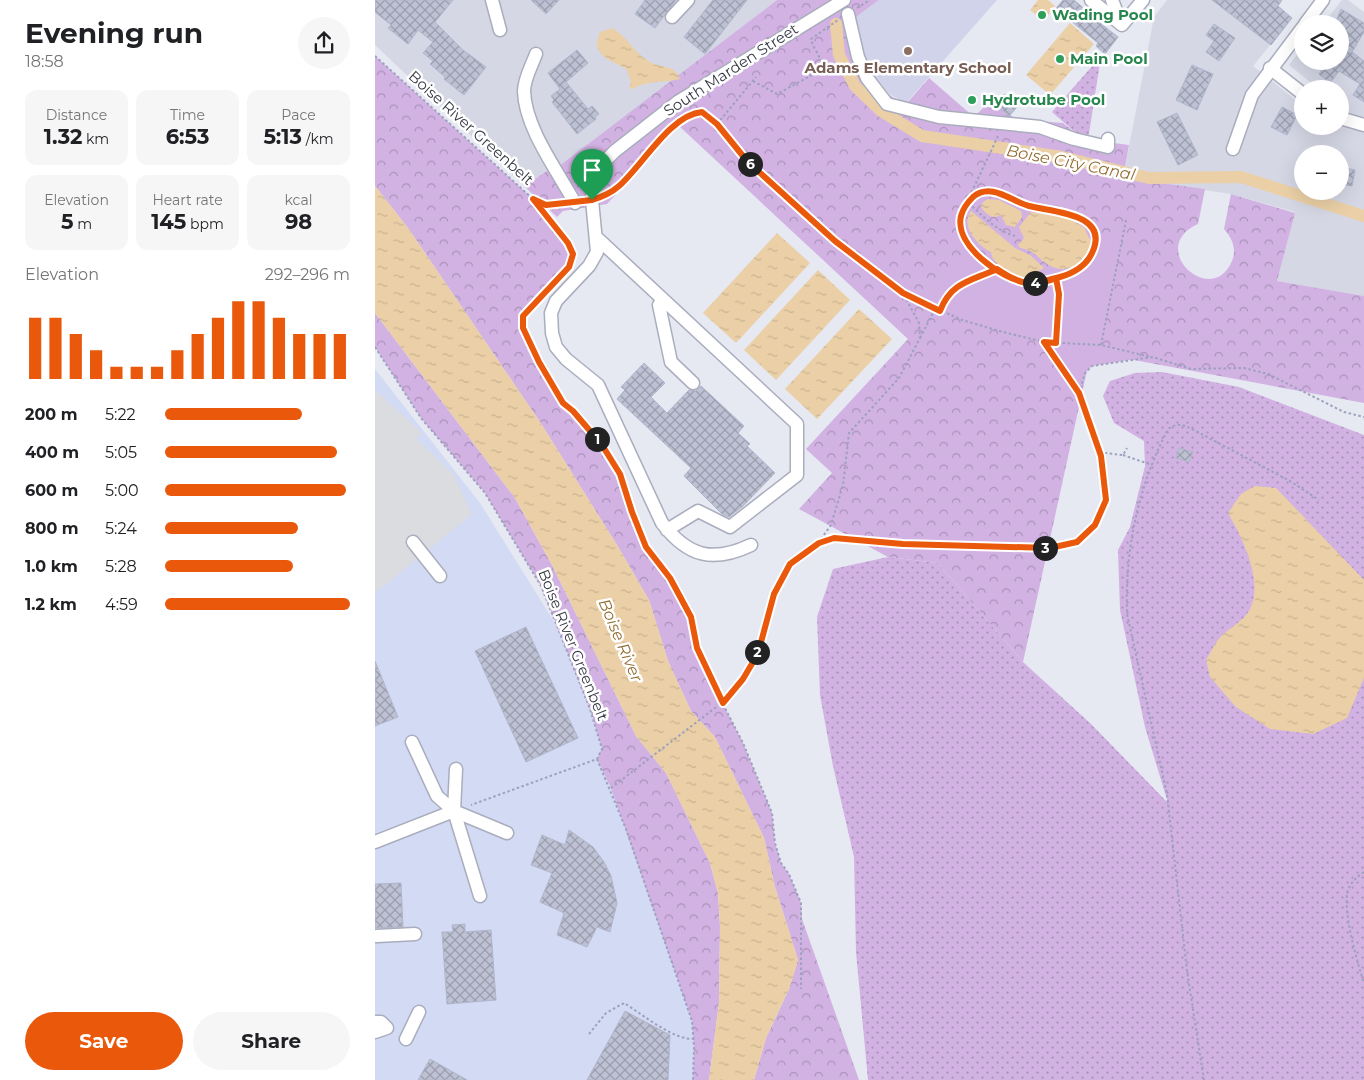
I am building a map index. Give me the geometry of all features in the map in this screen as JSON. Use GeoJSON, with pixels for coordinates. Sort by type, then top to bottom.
{"type":"FeatureCollection","features":[{"type":"Feature","properties":{"kind":"street"},"geometry":{"type":"LineString","coordinates":[[492,0],[501,30]]}},
{"type":"Feature","properties":{"kind":"street"},"geometry":{"type":"LineString","coordinates":[[673,18],[688,0]]}},
{"type":"Feature","properties":{"kind":"street","name":"South Marden Street"},"geometry":{"type":"LineString","coordinates":[[751,544],[735,552],[716,556],[695,552],[675,540],[662,523],[598,386],[566,359],[556,347],[552,333],[551,313],[557,301],[589,266],[597,252],[592,200],[593,184],[601,165],[615,151],[679,101],[711,79],[844,0]]}},
{"type":"Feature","properties":{"kind":"street"},"geometry":{"type":"LineString","coordinates":[[1091,0],[1122,25]]}},
{"type":"Feature","properties":{"kind":"street"},"geometry":{"type":"LineString","coordinates":[[1112,0],[1122,25]]}},
{"type":"Feature","properties":{"kind":"street"},"geometry":{"type":"LineString","coordinates":[[1122,25],[1143,0]]}},
{"type":"Feature","properties":{"kind":"street"},"geometry":{"type":"LineString","coordinates":[[1312,15],[1323,0]]}},
{"type":"Feature","properties":{"kind":"street"},"geometry":{"type":"LineString","coordinates":[[848,14],[858,57],[867,78],[887,104],[939,117],[1040,127],[1074,139],[1108,147],[1108,139]]}},
{"type":"Feature","properties":{"kind":"street"},"geometry":{"type":"LineString","coordinates":[[1233,149],[1252,95],[1294,38]]}},
{"type":"Feature","properties":{"kind":"street"},"geometry":{"type":"LineString","coordinates":[[536,54],[524,89],[527,111],[535,133],[575,203]]}},
{"type":"Feature","properties":{"kind":"street"},"geometry":{"type":"LineString","coordinates":[[1270,68],[1294,87]]}},
{"type":"Feature","properties":{"kind":"street"},"geometry":{"type":"LineString","coordinates":[[1349,121],[1364,125]]}},
{"type":"Feature","properties":{"kind":"street"},"geometry":{"type":"LineString","coordinates":[[596,237],[797,424],[797,475],[730,527],[698,511],[667,530]]}},
{"type":"Feature","properties":{"kind":"street"},"geometry":{"type":"LineString","coordinates":[[663,300],[659,306],[671,362],[693,383]]}},
{"type":"Feature","properties":{"kind":"street"},"geometry":{"type":"LineString","coordinates":[[413,542],[439,576]]}},
{"type":"Feature","properties":{"kind":"street"},"geometry":{"type":"LineString","coordinates":[[412,742],[437,796],[454,811],[507,833]]}},
{"type":"Feature","properties":{"kind":"street"},"geometry":{"type":"LineString","coordinates":[[456,769],[454,811],[480,896]]}},
{"type":"Feature","properties":{"kind":"street"},"geometry":{"type":"LineString","coordinates":[[375,842],[454,811]]}},
{"type":"Feature","properties":{"kind":"street"},"geometry":{"type":"LineString","coordinates":[[377,936],[415,934]]}},
{"type":"Feature","properties":{"kind":"street"},"geometry":{"type":"LineString","coordinates":[[406,1039],[419,1012]]}},
{"type":"Feature","properties":{"kind":"street"},"geometry":{"type":"LineString","coordinates":[[375,1022],[381,1022],[387,1028],[375,1032]]}},
{"type":"Feature","properties":{"kind":"path"},"geometry":{"type":"LineString","coordinates":[[753,81],[777,94],[814,74],[822,67],[822,62],[813,47],[811,39],[814,35],[870,0]]}},
{"type":"Feature","properties":{"kind":"path","name":"Boise River Greenbelt"},"geometry":{"type":"LineString","coordinates":[[375,56],[533,199],[546,205],[575,203]]}},
{"type":"Feature","properties":{"kind":"path"},"geometry":{"type":"LineString","coordinates":[[717,124],[757,77]]}},
{"type":"Feature","properties":{"kind":"path"},"geometry":{"type":"LineString","coordinates":[[592,200],[606,195],[619,186],[684,118],[702,112],[717,124],[747,161],[835,241],[903,293],[935,309],[981,326],[1044,342],[1101,344],[1191,368],[1244,368],[1268,374],[1345,412],[1364,417]]}},
{"type":"Feature","properties":{"kind":"path"},"geometry":{"type":"LineString","coordinates":[[967,202],[976,195],[991,192],[1031,206],[1072,215],[1086,222],[1092,229],[1096,239],[1089,259],[1079,269],[1056,278],[1039,283],[1027,283],[1017,280],[997,269],[969,247],[962,235],[960,218],[967,202],[990,152],[995,142]]}},
{"type":"Feature","properties":{"kind":"path"},"geometry":{"type":"LineString","coordinates":[[533,199],[568,243],[573,254],[569,267],[523,316],[523,328],[539,362],[563,403],[573,411],[602,445],[620,474],[646,547],[670,578],[691,617],[697,648],[743,743],[772,813],[775,843],[781,863],[789,874],[801,903],[801,989]]}},
{"type":"Feature","properties":{"kind":"path"},"geometry":{"type":"LineString","coordinates":[[967,202],[986,220],[1008,234],[1015,236]]}},
{"type":"Feature","properties":{"kind":"path"},"geometry":{"type":"LineString","coordinates":[[1101,344],[1127,220]]}},
{"type":"Feature","properties":{"kind":"path"},"geometry":{"type":"LineString","coordinates":[[940,311],[945,299],[956,286],[997,269]]}},
{"type":"Feature","properties":{"kind":"path"},"geometry":{"type":"LineString","coordinates":[[1056,278],[1059,294],[1056,343]]}},
{"type":"Feature","properties":{"kind":"path"},"geometry":{"type":"LineString","coordinates":[[903,293],[919,323],[920,338]]}},
{"type":"Feature","properties":{"kind":"path"},"geometry":{"type":"LineString","coordinates":[[819,543],[831,525],[843,485],[849,433],[899,378],[935,309]]}},
{"type":"Feature","properties":{"kind":"path"},"geometry":{"type":"LineString","coordinates":[[611,788],[723,703],[743,679],[753,662],[760,646],[774,594],[790,564],[819,543],[834,538],[903,544],[1050,548],[1077,542],[1095,525],[1106,500],[1101,456],[1079,393],[1044,342]]}},
{"type":"Feature","properties":{"kind":"path","name":"Boise River Greenbelt"},"geometry":{"type":"LineString","coordinates":[[375,347],[421,418],[485,493],[541,586],[590,709],[602,748],[597,758],[611,788],[673,961],[691,1021],[694,1039],[693,1080]]}},
{"type":"Feature","properties":{"kind":"path"},"geometry":{"type":"LineString","coordinates":[[1079,393],[1085,373],[1092,366],[1153,357]]}},
{"type":"Feature","properties":{"kind":"path"},"geometry":{"type":"LineString","coordinates":[[1204,1080],[1187,971],[1167,794],[1127,614],[1127,587],[1133,535],[1143,486],[1168,429],[1175,424],[1184,425],[1290,481],[1319,500]]}},
{"type":"Feature","properties":{"kind":"path"},"geometry":{"type":"LineString","coordinates":[[1123,455],[1127,448]]}},
{"type":"Feature","properties":{"kind":"path"},"geometry":{"type":"LineString","coordinates":[[1101,456],[1104,453],[1123,455],[1152,464]]}},
{"type":"Feature","properties":{"kind":"path"},"geometry":{"type":"LineString","coordinates":[[471,804],[597,758]]}},
{"type":"Feature","properties":{"kind":"path"},"geometry":{"type":"LineString","coordinates":[[1364,872],[1355,878],[1349,889],[1345,907],[1364,983]]}},
{"type":"Feature","properties":{"kind":"path"},"geometry":{"type":"LineString","coordinates":[[589,1034],[605,1013],[624,1004],[667,1030],[686,1039],[694,1039]]}},
{"type":"Feature","properties":{"kind":"shaded area"},"geometry":{"type":"Polygon","coordinates":[[[375,0],[777,0],[550,174],[547,171],[524,186],[375,45],[375,0]]]}},
{"type":"Feature","properties":{"kind":"shaded area","name":"Adams Elementary School"},"geometry":{"type":"Polygon","coordinates":[[[879,0],[997,0],[906,103],[889,94],[870,71],[866,60],[856,17],[879,0]]]}},
{"type":"Feature","properties":{"kind":"shaded area"},"geometry":{"type":"Polygon","coordinates":[[[1167,0],[1216,0],[1271,44],[1253,66],[1294,99],[1294,135],[1349,135],[1349,80],[1308,80],[1295,70],[1349,70],[1349,15],[1330,15],[1342,0],[1348,0],[1364,12],[1364,296],[1277,281],[1295,212],[1231,194],[1123,178],[1154,17],[1167,0]]]}},
{"type":"Feature","properties":{"kind":"shaded area"},"geometry":{"type":"Polygon","coordinates":[[[1294,58],[1294,69],[1289,65],[1294,58]]]}},
{"type":"Feature","properties":{"kind":"shaded area"},"geometry":{"type":"Polygon","coordinates":[[[375,369],[480,503],[626,737],[708,892],[702,1080],[375,1080],[375,369]]]}},
{"type":"Feature","properties":{"kind":"shaded area"},"geometry":{"type":"Polygon","coordinates":[[[375,390],[422,433],[416,439],[453,474],[472,514],[375,593],[375,390]]]}},
{"type":"Feature","properties":{"kind":"green space"},"geometry":{"type":"Polygon","coordinates":[[[777,0],[879,0],[856,17],[869,69],[884,90],[894,98],[907,103],[929,78],[974,117],[990,101],[1016,119],[1063,123],[1083,139],[1129,145],[1123,178],[1205,189],[1198,224],[1183,234],[1178,247],[1180,259],[1188,270],[1198,277],[1211,279],[1223,274],[1232,261],[1233,244],[1224,229],[1231,194],[1295,213],[1277,281],[1364,296],[1364,403],[1091,352],[1023,662],[938,563],[888,557],[799,509],[832,473],[806,449],[908,339],[679,126],[607,204],[563,211],[557,217],[524,186],[547,171],[550,173],[777,0]]]}},
{"type":"Feature","properties":{"kind":"green space"},"geometry":{"type":"Polygon","coordinates":[[[375,56],[533,199],[568,243],[573,254],[569,267],[524,315],[523,328],[539,362],[563,403],[574,411],[602,445],[620,474],[646,547],[670,578],[690,617],[697,648],[711,681],[743,743],[772,813],[775,843],[781,863],[789,874],[801,903],[802,919],[859,1080],[754,1080],[766,1038],[789,989],[798,960],[775,887],[764,838],[715,737],[691,711],[668,661],[649,600],[617,545],[540,422],[408,228],[375,186],[375,56]]]}},
{"type":"Feature","properties":{"kind":"green space"},"geometry":{"type":"Polygon","coordinates":[[[1101,56],[1088,140],[1083,139],[1052,112],[1101,56]]]}},
{"type":"Feature","properties":{"kind":"green space"},"geometry":{"type":"Polygon","coordinates":[[[1126,220],[1101,344],[1124,350],[1135,359],[1092,366],[1085,373],[1079,393],[1044,342],[981,326],[920,301],[927,285],[945,271],[969,247],[997,269],[1027,283],[1047,282],[1067,275],[1084,264],[1096,243],[1126,220]]]}},
{"type":"Feature","properties":{"kind":"green space"},"geometry":{"type":"Polygon","coordinates":[[[375,313],[515,498],[552,565],[636,736],[666,773],[710,863],[718,893],[720,926],[719,1003],[709,1080],[693,1080],[694,1047],[692,1021],[611,788],[597,759],[602,748],[590,709],[541,586],[485,493],[421,418],[375,347],[375,313]]]}},
{"type":"Feature","properties":{"kind":"green space"},"geometry":{"type":"Polygon","coordinates":[[[1162,372],[1239,387],[1364,435],[1364,1080],[868,1080],[856,952],[854,857],[833,766],[820,695],[817,617],[833,569],[888,557],[938,563],[1023,662],[1091,724],[1168,803],[1145,727],[1120,610],[1118,550],[1130,527],[1145,466],[1144,441],[1114,423],[1103,396],[1110,381],[1135,373],[1162,372]]]}},
{"type":"Feature","properties":{"kind":"water","name":"Wading Pool"},"geometry":{"type":"Polygon","coordinates":[[[1038,0],[1048,0],[1055,6],[1043,21],[1030,10],[1038,0]]]}},
{"type":"Feature","properties":{"kind":"water","name":"Main Pool"},"geometry":{"type":"Polygon","coordinates":[[[1070,23],[1094,44],[1050,95],[1026,75],[1070,23]]]}},
{"type":"Feature","properties":{"kind":"water"},"geometry":{"type":"Polygon","coordinates":[[[612,28],[644,58],[654,64],[675,71],[680,79],[650,83],[632,89],[629,88],[631,83],[627,70],[604,57],[598,49],[597,42],[600,32],[612,28]]]}},
{"type":"Feature","properties":{"kind":"water","name":"Boise River"},"geometry":{"type":"Polygon","coordinates":[[[375,186],[408,228],[540,422],[617,545],[649,600],[668,661],[691,711],[715,737],[764,838],[775,887],[798,960],[789,989],[766,1038],[754,1080],[709,1080],[719,1003],[720,926],[718,893],[710,863],[666,773],[636,736],[552,565],[515,498],[375,313],[375,186]]]}},
{"type":"Feature","properties":{"kind":"water"},"geometry":{"type":"Polygon","coordinates":[[[988,199],[999,200],[1021,211],[1022,217],[1015,227],[1006,225],[1001,215],[992,217],[985,212],[981,207],[983,202],[988,199]]]}},
{"type":"Feature","properties":{"kind":"water"},"geometry":{"type":"Polygon","coordinates":[[[971,211],[1015,248],[1030,255],[1044,268],[1026,278],[999,266],[992,257],[991,252],[980,245],[969,229],[968,217],[971,211]]]}},
{"type":"Feature","properties":{"kind":"water"},"geometry":{"type":"Polygon","coordinates":[[[1031,212],[1068,218],[1085,228],[1092,246],[1090,254],[1082,263],[1076,266],[1058,269],[1049,265],[1030,251],[1020,248],[1018,245],[1024,238],[1019,227],[1031,212]]]}},
{"type":"Feature","properties":{"kind":"water"},"geometry":{"type":"Polygon","coordinates":[[[777,233],[810,263],[736,343],[703,313],[777,233]]]}},
{"type":"Feature","properties":{"kind":"water"},"geometry":{"type":"Polygon","coordinates":[[[818,270],[850,300],[776,380],[744,350],[818,270]]]}},
{"type":"Feature","properties":{"kind":"water"},"geometry":{"type":"Polygon","coordinates":[[[859,309],[892,339],[817,419],[785,389],[859,309]]]}},
{"type":"Feature","properties":{"kind":"water"},"geometry":{"type":"Polygon","coordinates":[[[1255,486],[1276,488],[1364,580],[1364,678],[1347,718],[1313,734],[1270,729],[1236,707],[1210,677],[1206,660],[1221,636],[1246,615],[1253,600],[1254,587],[1250,560],[1228,513],[1241,494],[1255,486]]]}},
{"type":"Feature","properties":{"kind":"building"},"geometry":{"type":"Polygon","coordinates":[[[375,0],[453,0],[435,22],[463,50],[486,67],[464,95],[444,79],[445,77],[430,64],[433,61],[423,53],[433,42],[418,30],[408,44],[388,28],[391,25],[375,12],[375,0]]]}},
{"type":"Feature","properties":{"kind":"building"},"geometry":{"type":"Polygon","coordinates":[[[531,0],[559,0],[546,14],[531,0]]]}},
{"type":"Feature","properties":{"kind":"building"},"geometry":{"type":"Polygon","coordinates":[[[645,0],[676,0],[655,28],[635,14],[645,0]]]}},
{"type":"Feature","properties":{"kind":"building"},"geometry":{"type":"Polygon","coordinates":[[[713,0],[747,0],[705,54],[684,37],[713,0]]]}},
{"type":"Feature","properties":{"kind":"building"},"geometry":{"type":"Polygon","coordinates":[[[1063,0],[1074,0],[1087,11],[1089,9],[1102,20],[1100,23],[1118,37],[1105,54],[1096,46],[1098,43],[1066,17],[1064,20],[1054,11],[1063,0]]]}},
{"type":"Feature","properties":{"kind":"building"},"geometry":{"type":"Polygon","coordinates":[[[1212,0],[1282,0],[1278,6],[1292,18],[1271,45],[1212,0]]]}},
{"type":"Feature","properties":{"kind":"building"},"geometry":{"type":"Polygon","coordinates":[[[1341,9],[1364,23],[1364,32],[1352,52],[1364,61],[1364,102],[1353,95],[1360,84],[1339,71],[1332,80],[1326,80],[1319,74],[1322,70],[1349,70],[1349,15],[1339,15],[1341,9]]]}},
{"type":"Feature","properties":{"kind":"building"},"geometry":{"type":"Polygon","coordinates":[[[1214,24],[1235,38],[1219,61],[1206,52],[1214,41],[1206,35],[1214,24]]]}},
{"type":"Feature","properties":{"kind":"building"},"geometry":{"type":"Polygon","coordinates":[[[577,50],[588,63],[566,82],[588,109],[592,106],[599,114],[595,117],[596,119],[577,134],[552,102],[554,100],[551,96],[560,89],[548,73],[577,50]]]}},
{"type":"Feature","properties":{"kind":"building"},"geometry":{"type":"Polygon","coordinates":[[[1192,65],[1213,74],[1197,110],[1176,100],[1192,65]]]}},
{"type":"Feature","properties":{"kind":"building"},"geometry":{"type":"Polygon","coordinates":[[[1004,94],[1018,106],[1009,116],[996,105],[1004,94]]]}},
{"type":"Feature","properties":{"kind":"building"},"geometry":{"type":"Polygon","coordinates":[[[1282,107],[1294,113],[1294,121],[1287,135],[1271,127],[1282,107]]]}},
{"type":"Feature","properties":{"kind":"building"},"geometry":{"type":"Polygon","coordinates":[[[1177,113],[1198,155],[1178,165],[1157,122],[1177,113]]]}},
{"type":"Feature","properties":{"kind":"building"},"geometry":{"type":"Polygon","coordinates":[[[1349,169],[1355,170],[1352,186],[1349,186],[1349,169]]]}},
{"type":"Feature","properties":{"kind":"building"},"geometry":{"type":"Polygon","coordinates":[[[644,363],[665,383],[651,397],[667,413],[689,390],[696,391],[701,386],[744,426],[738,433],[750,444],[747,446],[775,473],[743,506],[729,517],[722,514],[684,476],[691,468],[617,399],[625,390],[621,387],[644,363]]]}},
{"type":"Feature","properties":{"kind":"building"},"geometry":{"type":"Polygon","coordinates":[[[1179,448],[1193,452],[1189,462],[1176,458],[1179,448]]]}},
{"type":"Feature","properties":{"kind":"building"},"geometry":{"type":"Polygon","coordinates":[[[526,627],[578,738],[526,762],[475,651],[526,627]]]}},
{"type":"Feature","properties":{"kind":"building"},"geometry":{"type":"Polygon","coordinates":[[[375,661],[398,717],[375,726],[375,661]]]}},
{"type":"Feature","properties":{"kind":"building"},"geometry":{"type":"Polygon","coordinates":[[[569,830],[593,847],[604,862],[611,876],[617,903],[610,932],[597,927],[587,947],[557,935],[564,913],[540,902],[552,873],[531,865],[542,835],[565,845],[569,830]]]}},
{"type":"Feature","properties":{"kind":"building"},"geometry":{"type":"Polygon","coordinates":[[[401,883],[403,927],[375,928],[375,884],[401,883]]]}},
{"type":"Feature","properties":{"kind":"building"},"geometry":{"type":"Polygon","coordinates":[[[465,924],[465,932],[491,930],[496,1000],[447,1004],[442,932],[453,932],[452,925],[465,924]]]}},
{"type":"Feature","properties":{"kind":"building"},"geometry":{"type":"Polygon","coordinates":[[[625,1011],[670,1035],[668,1080],[587,1080],[625,1011]]]}},
{"type":"Feature","properties":{"kind":"building"},"geometry":{"type":"Polygon","coordinates":[[[430,1059],[467,1080],[418,1080],[430,1059]]]}},
{"type":"Feature","properties":{"kind":"waterway","name":"Boise City Canal"},"geometry":{"type":"LineString","coordinates":[[836,24],[839,55],[855,86],[881,111],[922,136],[1062,157],[1149,178],[1241,177],[1364,216]]}},
{"type":"Feature","properties":{"kind":"place","name":"Wading Pool"},"geometry":{"type":"Point","coordinates":[1042,15]}},
{"type":"Feature","properties":{"kind":"place","name":"Adams Elementary School"},"geometry":{"type":"Point","coordinates":[908,51]}},
{"type":"Feature","properties":{"kind":"place","name":"Main Pool"},"geometry":{"type":"Point","coordinates":[1060,59]}},
{"type":"Feature","properties":{"kind":"place","name":"Hydrotube Pool"},"geometry":{"type":"Point","coordinates":[972,100]}},
{"type":"Feature","properties":{"kind":"route"},"geometry":{"type":"LineString","coordinates":[[592,200],[546,205],[533,199],[568,243],[573,254],[569,267],[523,316],[523,328],[539,362],[563,403],[573,411],[602,445],[620,474],[646,547],[670,578],[691,617],[697,648],[723,703],[743,679],[753,662],[760,646],[774,594],[790,564],[803,552],[819,543],[834,538],[903,544],[1050,548],[1077,542],[1095,525],[1106,500],[1101,456],[1079,393],[1044,342],[1056,343],[1059,294],[1056,278],[1047,282],[1027,283],[1008,276],[982,259],[969,247],[962,235],[960,226],[960,218],[967,202],[983,192],[999,193],[1016,202],[1055,210],[1081,218],[1092,229],[1096,243],[1089,259],[1079,269],[1067,275],[1056,278],[1047,282],[1039,283],[1027,283],[1017,280],[1008,276],[997,269],[956,286],[949,292],[940,311],[903,293],[835,241],[747,161],[717,124],[702,112],[694,113],[684,118],[619,186],[606,195],[592,200]]}}]}
